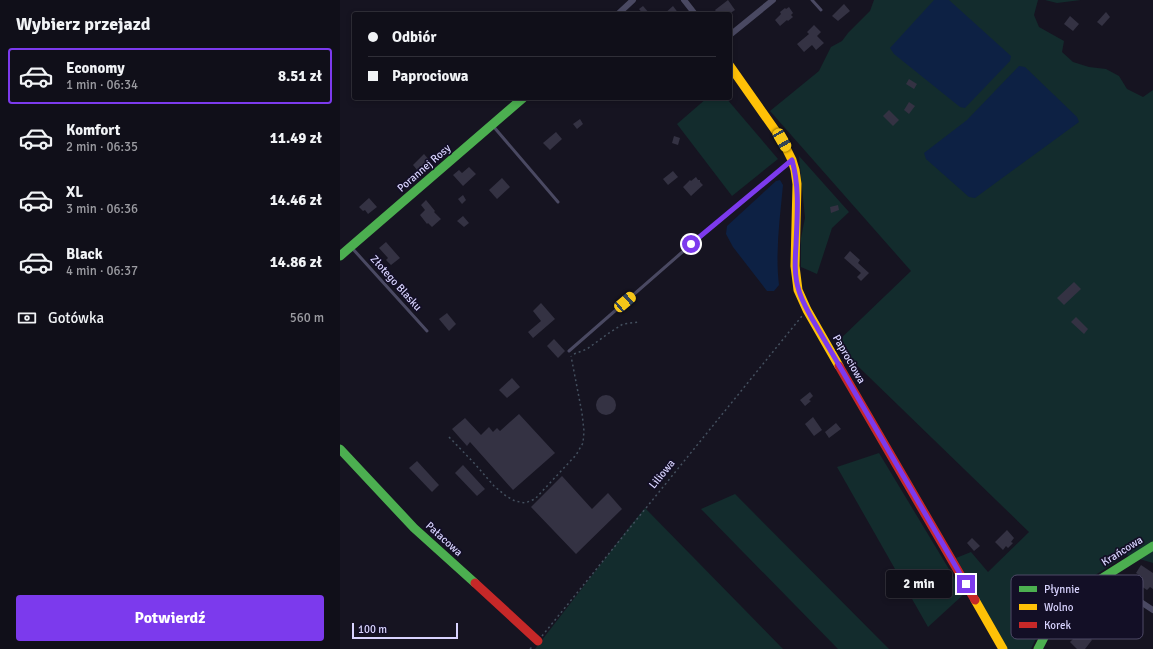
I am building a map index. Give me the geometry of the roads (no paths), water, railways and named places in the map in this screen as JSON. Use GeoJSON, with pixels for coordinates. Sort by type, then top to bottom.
{"type":"FeatureCollection","features":[{"type":"Feature","properties":{"kind":"street"},"geometry":{"type":"LineString","coordinates":[[620,12],[633,0]]}},
{"type":"Feature","properties":{"kind":"street"},"geometry":{"type":"LineString","coordinates":[[684,0],[693,12]]}},
{"type":"Feature","properties":{"kind":"street"},"geometry":{"type":"LineString","coordinates":[[732,34],[758,14],[773,0]]}},
{"type":"Feature","properties":{"kind":"street","name":"Paprociowa"},"geometry":{"type":"LineString","coordinates":[[732,69],[782,140],[792,160],[797,184],[795,266],[798,290],[807,310],[1003,649]]}},
{"type":"Feature","properties":{"kind":"street","name":"Porannej Rosy"},"geometry":{"type":"LineString","coordinates":[[340,256],[521,100]]}},
{"type":"Feature","properties":{"kind":"street","name":"Pałacowa"},"geometry":{"type":"LineString","coordinates":[[340,449],[414,528],[538,641]]}},
{"type":"Feature","properties":{"kind":"street","name":"Krańcowa"},"geometry":{"type":"LineString","coordinates":[[1106,575],[1153,546]]}},
{"type":"Feature","properties":{"kind":"street","name":"Krańcowa"},"geometry":{"type":"LineString","coordinates":[[1143,603],[1153,610]]}},
{"type":"Feature","properties":{"kind":"street","name":"Krańcowa"},"geometry":{"type":"LineString","coordinates":[[1038,649],[1043,639]]}},
{"type":"Feature","properties":{"kind":"lane"},"geometry":{"type":"LineString","coordinates":[[812,0],[821,10]]}},
{"type":"Feature","properties":{"kind":"lane"},"geometry":{"type":"LineString","coordinates":[[492,125],[558,202]]}},
{"type":"Feature","properties":{"kind":"lane"},"geometry":{"type":"LineString","coordinates":[[569,351],[680,254],[792,160]]}},
{"type":"Feature","properties":{"kind":"lane","name":"Złotego Blasku"},"geometry":{"type":"LineString","coordinates":[[351,247],[427,331]]}},
{"type":"Feature","properties":{"kind":"water"},"geometry":{"type":"Polygon","coordinates":[[[934,0],[949,0],[1011,56],[1010,61],[965,108],[960,107],[894,54],[890,48],[934,0]]]}},
{"type":"Feature","properties":{"kind":"water"},"geometry":{"type":"Polygon","coordinates":[[[1019,66],[1025,67],[1077,117],[1079,122],[975,198],[969,197],[926,159],[924,153],[967,120],[1019,66]]]}},
{"type":"Feature","properties":{"kind":"water"},"geometry":{"type":"Polygon","coordinates":[[[780,180],[783,185],[778,247],[779,285],[774,291],[767,291],[733,247],[726,234],[727,226],[776,181],[780,180]]]}}]}
